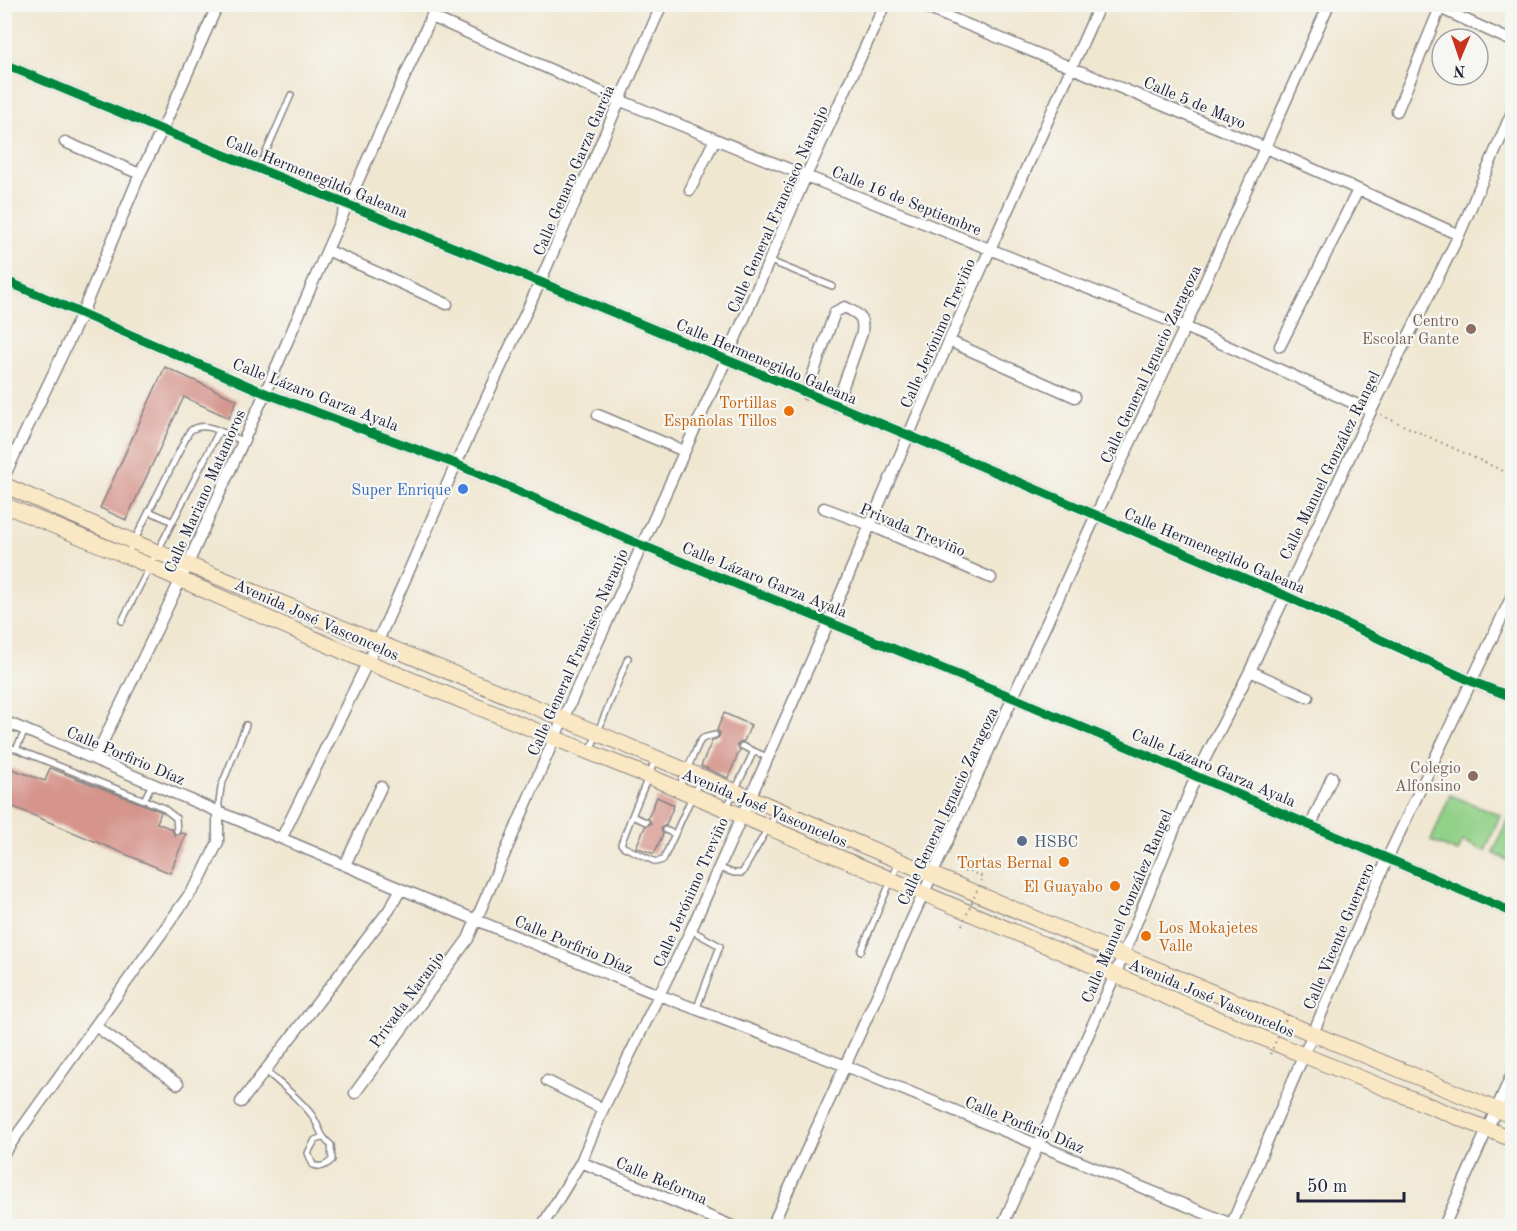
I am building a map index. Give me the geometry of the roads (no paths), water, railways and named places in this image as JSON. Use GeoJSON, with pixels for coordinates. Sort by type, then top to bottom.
{"type":"FeatureCollection","features":[{"type":"Feature","properties":{"kind":"main road","name":"Avenida José Vasconcelos"},"geometry":{"type":"LineString","coordinates":[[4,485],[134,541],[181,579],[367,662],[648,776],[768,829],[996,923],[1304,1055],[1512,1139]]}},
{"type":"Feature","properties":{"kind":"main road","name":"Avenida José Vasconcelos"},"geometry":{"type":"LineString","coordinates":[[4,505],[127,556],[187,564],[564,719],[970,891],[1512,1116]]}},
{"type":"Feature","properties":{"kind":"street"},"geometry":{"type":"LineString","coordinates":[[4,477],[82,313],[140,174],[218,4]]}},
{"type":"Feature","properties":{"kind":"street","name":"Calle Mariano Matamoros"},"geometry":{"type":"LineString","coordinates":[[95,758],[181,579],[437,4]]}},
{"type":"Feature","properties":{"kind":"street","name":"Calle Genaro Garza Garcia"},"geometry":{"type":"LineString","coordinates":[[282,837],[377,643],[540,282],[662,4]]}},
{"type":"Feature","properties":{"kind":"street","name":"Calle General Francisco Naranjo"},"geometry":{"type":"LineString","coordinates":[[476,919],[554,739],[885,4]]}},
{"type":"Feature","properties":{"kind":"street","name":"Calle 5 de Mayo"},"geometry":{"type":"LineString","coordinates":[[917,4],[1264,147],[1459,236]]}},
{"type":"Feature","properties":{"kind":"street","name":"Calle Jerónimo Treviño"},"geometry":{"type":"LineString","coordinates":[[542,1227],[580,1162],[603,1109],[691,930],[829,621],[949,341],[1100,4]]}},
{"type":"Feature","properties":{"kind":"street","name":"Calle General Ignacio Zaragoza"},"geometry":{"type":"LineString","coordinates":[[772,1227],[1096,515],[1185,327],[1329,4]]}},
{"type":"Feature","properties":{"kind":"street"},"geometry":{"type":"LineString","coordinates":[[1397,111],[1436,6],[1512,40]]}},
{"type":"Feature","properties":{"kind":"street","name":"Calle 16 de Septiembre"},"geometry":{"type":"LineString","coordinates":[[432,17],[619,100],[806,177],[1185,327],[1371,411]]}},
{"type":"Feature","properties":{"kind":"street","name":"Calle Hermenegildo Galeana"},"geometry":{"type":"LineString","coordinates":[[4,64],[540,282],[908,435],[1284,595],[1512,698]]}},
{"type":"Feature","properties":{"kind":"street","name":"Calle Manuel González Rangel"},"geometry":{"type":"LineString","coordinates":[[1002,1227],[1115,975],[1196,776],[1250,670],[1371,411],[1459,236],[1512,112]]}},
{"type":"Feature","properties":{"kind":"street"},"geometry":{"type":"LineString","coordinates":[[690,190],[715,139]]}},
{"type":"Feature","properties":{"kind":"street"},"geometry":{"type":"LineString","coordinates":[[65,142],[140,174]]}},
{"type":"Feature","properties":{"kind":"street"},"geometry":{"type":"LineString","coordinates":[[1280,346],[1358,190]]}},
{"type":"Feature","properties":{"kind":"street"},"geometry":{"type":"LineString","coordinates":[[327,250],[447,304]]}},
{"type":"Feature","properties":{"kind":"street","name":"Calle Lázaro Garza Ayala"},"geometry":{"type":"LineString","coordinates":[[4,280],[265,393],[456,464],[641,545],[1014,698],[1512,912]]}},
{"type":"Feature","properties":{"kind":"street"},"geometry":{"type":"LineString","coordinates":[[806,394],[835,312],[845,307],[860,315],[863,322],[862,333],[836,406]]}},
{"type":"Feature","properties":{"kind":"street"},"geometry":{"type":"LineString","coordinates":[[949,341],[1075,397]]}},
{"type":"Feature","properties":{"kind":"street"},"geometry":{"type":"LineString","coordinates":[[598,414],[684,451]]}},
{"type":"Feature","properties":{"kind":"street","name":"Privada Treviño"},"geometry":{"type":"LineString","coordinates":[[824,508],[870,525],[991,578]]}},
{"type":"Feature","properties":{"kind":"street","name":"Calle Vicente Guerrero"},"geometry":{"type":"LineString","coordinates":[[1233,1226],[1388,857],[1512,596]]}},
{"type":"Feature","properties":{"kind":"street"},"geometry":{"type":"LineString","coordinates":[[1250,670],[1308,697]]}},
{"type":"Feature","properties":{"kind":"street","name":"Calle Porfirio Díaz"},"geometry":{"type":"LineString","coordinates":[[4,721],[401,889],[696,1010],[846,1066],[1233,1226]]}},
{"type":"Feature","properties":{"kind":"street"},"geometry":{"type":"LineString","coordinates":[[1311,825],[1332,777]]}},
{"type":"Feature","properties":{"kind":"street"},"geometry":{"type":"LineString","coordinates":[[345,865],[381,787]]}},
{"type":"Feature","properties":{"kind":"street"},"geometry":{"type":"LineString","coordinates":[[4,1153],[199,882],[218,842],[218,810]]}},
{"type":"Feature","properties":{"kind":"street"},"geometry":{"type":"LineString","coordinates":[[241,1102],[389,910],[401,889]]}},
{"type":"Feature","properties":{"kind":"street","name":"Privada Naranjo"},"geometry":{"type":"LineString","coordinates":[[355,1093],[468,939],[476,919]]}},
{"type":"Feature","properties":{"kind":"street"},"geometry":{"type":"LineString","coordinates":[[95,1026],[178,1084]]}},
{"type":"Feature","properties":{"kind":"street"},"geometry":{"type":"LineString","coordinates":[[1444,1227],[1512,1074]]}},
{"type":"Feature","properties":{"kind":"street"},"geometry":{"type":"LineString","coordinates":[[548,1081],[603,1109]]}},
{"type":"Feature","properties":{"kind":"street","name":"Calle Reforma"},"geometry":{"type":"LineString","coordinates":[[580,1162],[732,1227]]}},
{"type":"Feature","properties":{"kind":"lane"},"geometry":{"type":"LineString","coordinates":[[259,168],[291,95]]}},
{"type":"Feature","properties":{"kind":"lane"},"geometry":{"type":"LineString","coordinates":[[770,261],[832,286]]}},
{"type":"Feature","properties":{"kind":"lane"},"geometry":{"type":"LineString","coordinates":[[127,556],[189,432],[197,426],[205,426],[242,441]]}},
{"type":"Feature","properties":{"kind":"lane"},"geometry":{"type":"LineString","coordinates":[[122,621],[219,431]]}},
{"type":"Feature","properties":{"kind":"lane"},"geometry":{"type":"LineString","coordinates":[[149,511],[173,522]]}},
{"type":"Feature","properties":{"kind":"lane"},"geometry":{"type":"LineString","coordinates":[[589,752],[628,658]]}},
{"type":"Feature","properties":{"kind":"lane"},"geometry":{"type":"LineString","coordinates":[[218,810],[221,787],[246,725]]}},
{"type":"Feature","properties":{"kind":"lane"},"geometry":{"type":"LineString","coordinates":[[16,749],[26,729]]}},
{"type":"Feature","properties":{"kind":"lane"},"geometry":{"type":"LineString","coordinates":[[656,758],[621,844],[656,862],[663,860],[693,795],[693,774],[703,738],[715,735]]}},
{"type":"Feature","properties":{"kind":"lane"},"geometry":{"type":"LineString","coordinates":[[742,746],[767,757]]}},
{"type":"Feature","properties":{"kind":"lane"},"geometry":{"type":"LineString","coordinates":[[4,747],[16,749],[162,807],[176,818],[177,831]]}},
{"type":"Feature","properties":{"kind":"lane"},"geometry":{"type":"LineString","coordinates":[[726,810],[754,751]]}},
{"type":"Feature","properties":{"kind":"lane"},"geometry":{"type":"LineString","coordinates":[[678,789],[693,774]]}},
{"type":"Feature","properties":{"kind":"lane"},"geometry":{"type":"LineString","coordinates":[[144,800],[152,782]]}},
{"type":"Feature","properties":{"kind":"lane"},"geometry":{"type":"LineString","coordinates":[[718,867],[734,873],[742,873],[778,810]]}},
{"type":"Feature","properties":{"kind":"lane"},"geometry":{"type":"LineString","coordinates":[[632,816],[646,822]]}},
{"type":"Feature","properties":{"kind":"lane"},"geometry":{"type":"LineString","coordinates":[[665,830],[675,834]]}},
{"type":"Feature","properties":{"kind":"lane"},"geometry":{"type":"LineString","coordinates":[[861,951],[900,860]]}},
{"type":"Feature","properties":{"kind":"lane"},"geometry":{"type":"LineString","coordinates":[[691,930],[720,946],[696,1010]]}},
{"type":"Feature","properties":{"kind":"lane"},"geometry":{"type":"LineString","coordinates":[[266,1071],[302,1103],[311,1114],[322,1138],[331,1145],[332,1160],[320,1167],[313,1165],[308,1153],[315,1140],[322,1138]]}},
{"type":"Feature","properties":{"kind":"place","name":"Centro Escolar Gante"},"geometry":{"type":"Point","coordinates":[1471,329]}},
{"type":"Feature","properties":{"kind":"place","name":"Tortillas Españolas Tillos"},"geometry":{"type":"Point","coordinates":[789,411]}},
{"type":"Feature","properties":{"kind":"place","name":"Super Enrique"},"geometry":{"type":"Point","coordinates":[463,489]}},
{"type":"Feature","properties":{"kind":"place","name":"Colegio Alfonsino"},"geometry":{"type":"Point","coordinates":[1473,776]}},
{"type":"Feature","properties":{"kind":"place","name":"HSBC"},"geometry":{"type":"Point","coordinates":[1022,841]}},
{"type":"Feature","properties":{"kind":"place","name":"Tortas Bernal"},"geometry":{"type":"Point","coordinates":[1064,862]}},
{"type":"Feature","properties":{"kind":"place","name":"El Guayabo"},"geometry":{"type":"Point","coordinates":[1115,886]}},
{"type":"Feature","properties":{"kind":"place","name":"Los Mokajetes Valle"},"geometry":{"type":"Point","coordinates":[1146,936]}}]}
